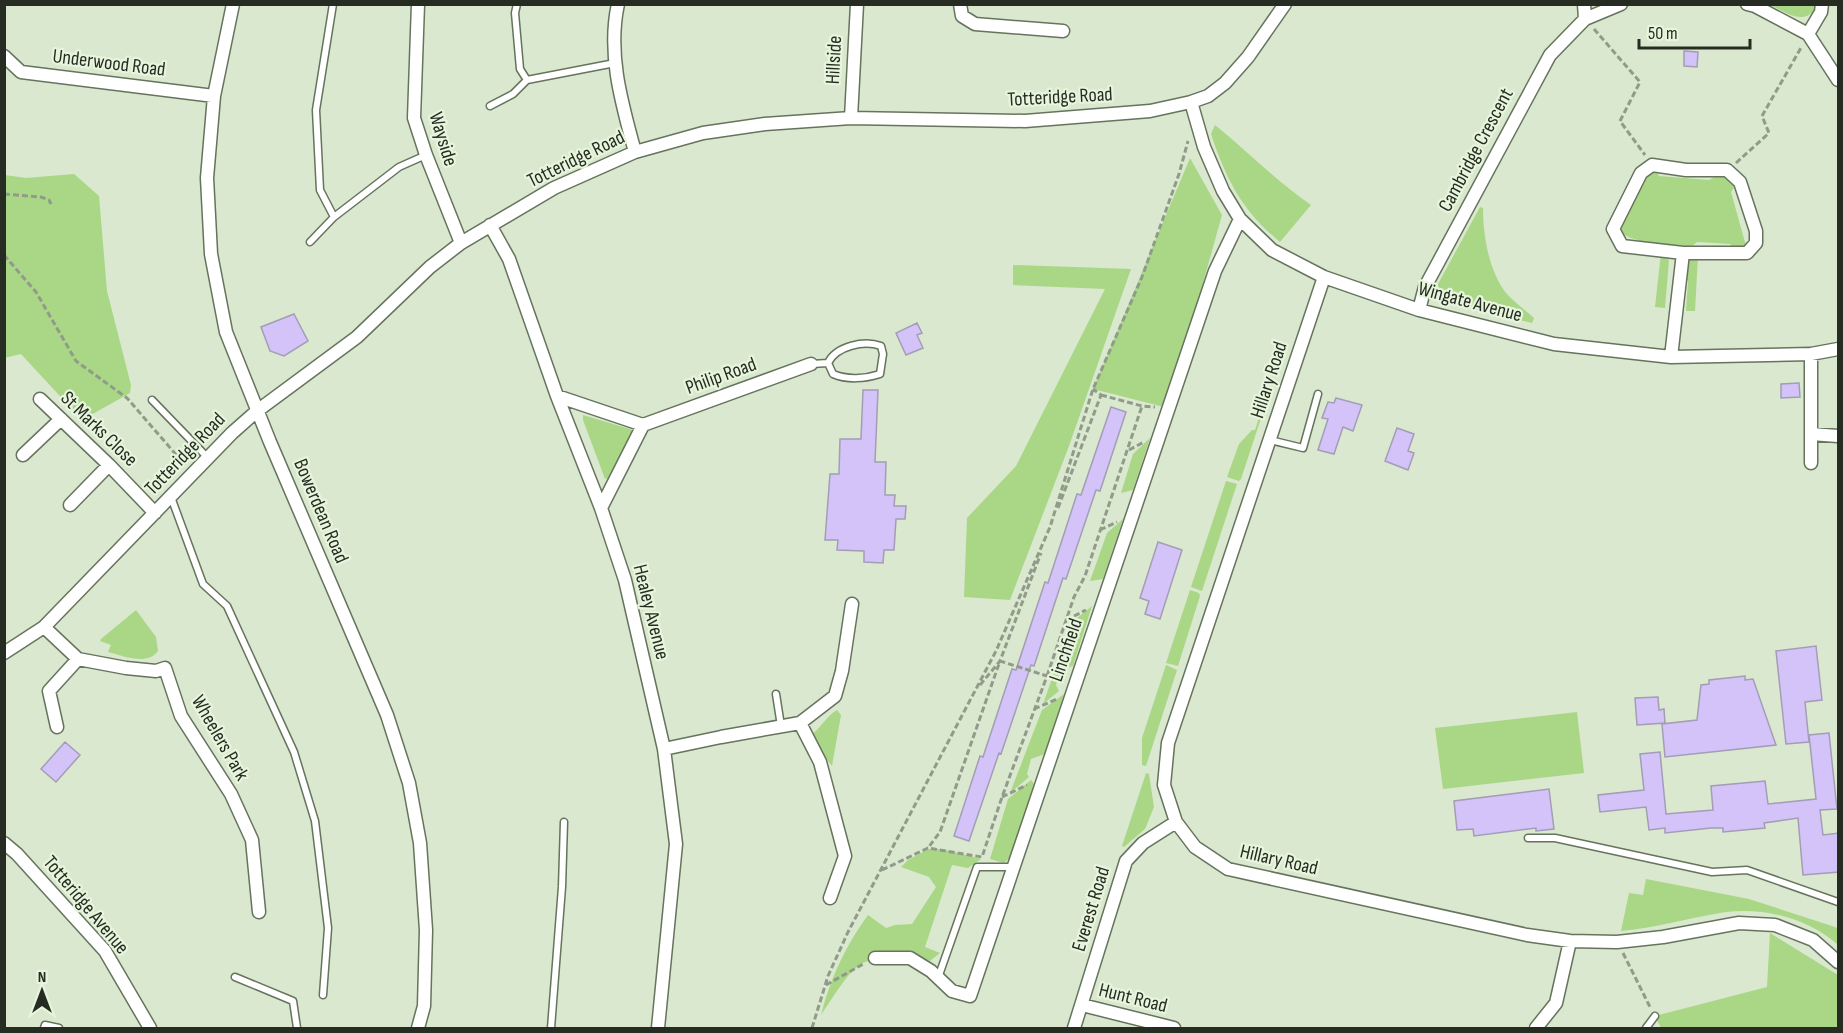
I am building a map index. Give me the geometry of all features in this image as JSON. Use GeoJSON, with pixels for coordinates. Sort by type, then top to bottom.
{"type":"FeatureCollection","features":[{"type":"Feature","properties":{"kind":"street","name":"Bowerdean Road"},"geometry":{"type":"LineString","coordinates":[[233,4],[214,96],[207,178],[211,254],[226,332],[257,411],[387,715],[409,783],[420,843],[426,930],[424,1006],[418,1029]]}},
{"type":"Feature","properties":{"kind":"street","name":"Wayside"},"geometry":{"type":"LineString","coordinates":[[418,4],[414,118],[426,156],[461,243]]}},
{"type":"Feature","properties":{"kind":"street"},"geometry":{"type":"LineString","coordinates":[[618,4],[614,24],[615,63],[623,110],[635,152]]}},
{"type":"Feature","properties":{"kind":"street","name":"Hillside"},"geometry":{"type":"LineString","coordinates":[[851,118],[857,4]]}},
{"type":"Feature","properties":{"kind":"street"},"geometry":{"type":"LineString","coordinates":[[960,4],[962,16],[975,24],[1063,31]]}},
{"type":"Feature","properties":{"kind":"street","name":"Totteridge Road"},"geometry":{"type":"LineString","coordinates":[[4,653],[44,627],[232,433],[257,411],[357,337],[430,267],[461,243],[554,189],[635,152],[703,133],[765,124],[851,118],[1025,121],[1193,107],[1225,83],[1248,57],[1285,4]]}},
{"type":"Feature","properties":{"kind":"street"},"geometry":{"type":"LineString","coordinates":[[1584,4],[1585,19]]}},
{"type":"Feature","properties":{"kind":"street","name":"Cambridge Crescent"},"geometry":{"type":"LineString","coordinates":[[1419,310],[1425,287],[1550,55],[1585,19],[1621,4]]}},
{"type":"Feature","properties":{"kind":"street"},"geometry":{"type":"LineString","coordinates":[[1747,4],[1808,34],[1839,80]]}},
{"type":"Feature","properties":{"kind":"street"},"geometry":{"type":"LineString","coordinates":[[1808,34],[1821,12],[1822,4]]}},
{"type":"Feature","properties":{"kind":"street","name":"Underwood Road"},"geometry":{"type":"LineString","coordinates":[[4,56],[21,72],[214,96]]}},
{"type":"Feature","properties":{"kind":"street","name":"Wingate Avenue"},"geometry":{"type":"LineString","coordinates":[[1193,107],[1204,147],[1223,191],[1240,219],[1272,250],[1324,277],[1419,310],[1554,344],[1671,357],[1811,354],[1839,349]]}},
{"type":"Feature","properties":{"kind":"street"},"geometry":{"type":"LineString","coordinates":[[1652,165],[1686,170],[1727,170],[1740,182],[1755,231],[1756,243],[1747,253],[1683,253],[1622,246],[1613,229],[1641,173],[1652,165]]}},
{"type":"Feature","properties":{"kind":"street","name":"Linchfield"},"geometry":{"type":"LineString","coordinates":[[875,958],[910,958],[952,991],[970,996],[1215,272],[1240,219]]}},
{"type":"Feature","properties":{"kind":"street","name":"Healey Avenue"},"geometry":{"type":"LineString","coordinates":[[490,225],[509,259],[625,580],[663,749],[676,844],[658,1029]]}},
{"type":"Feature","properties":{"kind":"street"},"geometry":{"type":"LineString","coordinates":[[1671,357],[1683,253]]}},
{"type":"Feature","properties":{"kind":"street","name":"Hillary Road"},"geometry":{"type":"LineString","coordinates":[[1324,277],[1168,743],[1164,785],[1176,822],[1195,847],[1228,869],[1527,934],[1570,941],[1617,942],[1663,937],[1738,923],[1775,926],[1813,940],[1839,962]]}},
{"type":"Feature","properties":{"kind":"street"},"geometry":{"type":"LineString","coordinates":[[1811,354],[1811,463]]}},
{"type":"Feature","properties":{"kind":"street","name":"Philip Road"},"geometry":{"type":"LineString","coordinates":[[644,425],[811,364]]}},
{"type":"Feature","properties":{"kind":"street"},"geometry":{"type":"LineString","coordinates":[[557,396],[644,425],[600,508]]}},
{"type":"Feature","properties":{"kind":"street","name":"St Marks Close"},"geometry":{"type":"LineString","coordinates":[[40,399],[155,513]]}},
{"type":"Feature","properties":{"kind":"street"},"geometry":{"type":"LineString","coordinates":[[23,456],[61,419]]}},
{"type":"Feature","properties":{"kind":"street"},"geometry":{"type":"LineString","coordinates":[[1811,434],[1839,436]]}},
{"type":"Feature","properties":{"kind":"street"},"geometry":{"type":"LineString","coordinates":[[70,505],[109,465]]}},
{"type":"Feature","properties":{"kind":"street"},"geometry":{"type":"LineString","coordinates":[[663,749],[800,723],[836,696],[852,604]]}},
{"type":"Feature","properties":{"kind":"street"},"geometry":{"type":"LineString","coordinates":[[44,627],[78,659],[49,691],[57,727]]}},
{"type":"Feature","properties":{"kind":"street","name":"Wheelers Park"},"geometry":{"type":"LineString","coordinates":[[78,659],[126,668],[156,671],[165,668],[181,716],[231,794],[252,840],[259,912]]}},
{"type":"Feature","properties":{"kind":"street"},"geometry":{"type":"LineString","coordinates":[[800,723],[820,762],[845,856],[830,898]]}},
{"type":"Feature","properties":{"kind":"street","name":"Everest Road"},"geometry":{"type":"LineString","coordinates":[[1074,1029],[1126,861],[1143,843],[1176,822]]}},
{"type":"Feature","properties":{"kind":"street","name":"Totteridge Avenue"},"geometry":{"type":"LineString","coordinates":[[4,843],[17,854],[105,951],[150,1029]]}},
{"type":"Feature","properties":{"kind":"street"},"geometry":{"type":"LineString","coordinates":[[1536,1029],[1556,1002],[1570,941]]}},
{"type":"Feature","properties":{"kind":"street","name":"Hunt Road"},"geometry":{"type":"LineString","coordinates":[[1082,1005],[1174,1029]]}},
{"type":"Feature","properties":{"kind":"lane"},"geometry":{"type":"LineString","coordinates":[[333,4],[316,110],[320,190],[334,217]]}},
{"type":"Feature","properties":{"kind":"lane"},"geometry":{"type":"LineString","coordinates":[[517,4],[515,13],[520,69],[527,80]]}},
{"type":"Feature","properties":{"kind":"lane"},"geometry":{"type":"LineString","coordinates":[[490,106],[513,94],[527,80],[615,63]]}},
{"type":"Feature","properties":{"kind":"lane"},"geometry":{"type":"LineString","coordinates":[[310,242],[334,217],[399,167],[426,156]]}},
{"type":"Feature","properties":{"kind":"lane"},"geometry":{"type":"LineString","coordinates":[[876,344],[881,346],[883,354],[880,374],[871,377],[843,378],[833,374],[828,363],[834,353],[858,345],[876,344]]}},
{"type":"Feature","properties":{"kind":"lane"},"geometry":{"type":"LineString","coordinates":[[811,364],[828,363]]}},
{"type":"Feature","properties":{"kind":"lane"},"geometry":{"type":"LineString","coordinates":[[1270,440],[1303,448],[1318,394]]}},
{"type":"Feature","properties":{"kind":"lane"},"geometry":{"type":"LineString","coordinates":[[152,400],[208,458]]}},
{"type":"Feature","properties":{"kind":"lane"},"geometry":{"type":"LineString","coordinates":[[171,497],[203,584],[227,606],[294,752],[315,821],[328,928],[323,995]]}},
{"type":"Feature","properties":{"kind":"lane"},"geometry":{"type":"LineString","coordinates":[[776,694],[781,726]]}},
{"type":"Feature","properties":{"kind":"lane"},"geometry":{"type":"LineString","coordinates":[[551,1029],[562,887],[564,822]]}},
{"type":"Feature","properties":{"kind":"lane"},"geometry":{"type":"LineString","coordinates":[[1528,838],[1555,838],[1712,872],[1747,870],[1839,902]]}},
{"type":"Feature","properties":{"kind":"lane"},"geometry":{"type":"LineString","coordinates":[[938,978],[976,867],[1013,867]]}},
{"type":"Feature","properties":{"kind":"lane"},"geometry":{"type":"LineString","coordinates":[[235,977],[292,1001],[297,1029]]}},
{"type":"Feature","properties":{"kind":"lane"},"geometry":{"type":"LineString","coordinates":[[1646,1029],[1655,1016]]}},
{"type":"Feature","properties":{"kind":"lane"},"geometry":{"type":"LineString","coordinates":[[44,1029],[45,1025],[59,1029]]}},
{"type":"Feature","properties":{"kind":"path"},"geometry":{"type":"LineString","coordinates":[[1585,19],[1640,82],[1620,122],[1652,165]]}},
{"type":"Feature","properties":{"kind":"path"},"geometry":{"type":"LineString","coordinates":[[1727,170],[1769,133],[1762,116],[1785,80],[1808,34]]}},
{"type":"Feature","properties":{"kind":"path"},"geometry":{"type":"LineString","coordinates":[[812,1029],[825,986],[848,932],[996,651],[1050,527],[1093,389],[1142,277],[1179,174],[1193,107]]}},
{"type":"Feature","properties":{"kind":"path"},"geometry":{"type":"LineString","coordinates":[[4,194],[41,197],[49,200],[51,204]]}},
{"type":"Feature","properties":{"kind":"path"},"geometry":{"type":"LineString","coordinates":[[4,255],[36,292],[76,361],[127,398],[193,473]]}},
{"type":"Feature","properties":{"kind":"path"},"geometry":{"type":"LineString","coordinates":[[1093,389],[1101,395],[1142,406],[1168,408]]}},
{"type":"Feature","properties":{"kind":"path"},"geometry":{"type":"LineString","coordinates":[[880,871],[928,848],[940,832],[1000,661],[1101,395]]}},
{"type":"Feature","properties":{"kind":"path"},"geometry":{"type":"LineString","coordinates":[[928,848],[982,857],[1074,597],[1085,576],[1142,406]]}},
{"type":"Feature","properties":{"kind":"path"},"geometry":{"type":"LineString","coordinates":[[975,691],[1000,661]]}},
{"type":"Feature","properties":{"kind":"path"},"geometry":{"type":"LineString","coordinates":[[1000,661],[1047,676]]}},
{"type":"Feature","properties":{"kind":"path"},"geometry":{"type":"LineString","coordinates":[[1034,709],[1072,692]]}},
{"type":"Feature","properties":{"kind":"path"},"geometry":{"type":"LineString","coordinates":[[1002,797],[1043,778]]}},
{"type":"Feature","properties":{"kind":"path"},"geometry":{"type":"LineString","coordinates":[[1617,942],[1655,1016]]}},
{"type":"Feature","properties":{"kind":"path"},"geometry":{"type":"LineString","coordinates":[[825,986],[875,958]]}},
{"type":"Feature","properties":{"kind":"green space"},"geometry":{"type":"Polygon","coordinates":[[[1771,5],[1818,5],[1808,16],[1796,17],[1771,5]]]}},
{"type":"Feature","properties":{"kind":"green space"},"geometry":{"type":"Polygon","coordinates":[[[1215,125],[1311,205],[1280,242],[1245,206],[1229,180],[1211,134],[1215,125]]]}},
{"type":"Feature","properties":{"kind":"green space"},"geometry":{"type":"Polygon","coordinates":[[[1190,158],[1222,215],[1168,408],[1093,389],[1190,158]]]}},
{"type":"Feature","properties":{"kind":"green space"},"geometry":{"type":"Polygon","coordinates":[[[1655,170],[1659,176],[1709,180],[1718,175],[1730,179],[1735,186],[1731,192],[1746,246],[1740,251],[1734,250],[1730,244],[1697,242],[1691,247],[1665,245],[1631,238],[1623,234],[1620,222],[1639,179],[1655,170]]]}},
{"type":"Feature","properties":{"kind":"green space"},"geometry":{"type":"Polygon","coordinates":[[[74,174],[99,196],[107,291],[131,385],[130,393],[82,420],[21,354],[4,358],[5,175],[26,178],[74,174]]]}},
{"type":"Feature","properties":{"kind":"green space"},"geometry":{"type":"Polygon","coordinates":[[[1480,207],[1483,208],[1486,241],[1495,274],[1506,293],[1534,318],[1532,323],[1439,299],[1438,284],[1480,207]]]}},
{"type":"Feature","properties":{"kind":"green space"},"geometry":{"type":"Polygon","coordinates":[[[1661,253],[1669,260],[1665,308],[1655,307],[1661,253]]]}},
{"type":"Feature","properties":{"kind":"green space"},"geometry":{"type":"Polygon","coordinates":[[[1698,256],[1695,311],[1686,311],[1688,282],[1684,274],[1685,266],[1690,259],[1698,256]]]}},
{"type":"Feature","properties":{"kind":"green space"},"geometry":{"type":"Polygon","coordinates":[[[1013,265],[1131,269],[1069,446],[1010,600],[964,597],[967,518],[1016,466],[1105,289],[1013,285],[1013,265]]]}},
{"type":"Feature","properties":{"kind":"green space"},"geometry":{"type":"Polygon","coordinates":[[[1264,402],[1266,403],[1241,479],[1239,481],[1227,477],[1239,444],[1252,430],[1255,430],[1264,402]]]}},
{"type":"Feature","properties":{"kind":"green space"},"geometry":{"type":"Polygon","coordinates":[[[583,415],[633,430],[632,438],[620,455],[610,478],[605,479],[583,415]]]}},
{"type":"Feature","properties":{"kind":"green space"},"geometry":{"type":"Polygon","coordinates":[[[1150,438],[1133,490],[1121,493],[1133,454],[1150,438]]]}},
{"type":"Feature","properties":{"kind":"green space"},"geometry":{"type":"Polygon","coordinates":[[[1226,481],[1237,484],[1202,591],[1191,587],[1226,481]]]}},
{"type":"Feature","properties":{"kind":"green space"},"geometry":{"type":"Polygon","coordinates":[[[1123,519],[1103,579],[1090,581],[1107,533],[1123,519]]]}},
{"type":"Feature","properties":{"kind":"green space"},"geometry":{"type":"Polygon","coordinates":[[[1190,590],[1199,593],[1200,596],[1178,666],[1166,663],[1190,590]]]}},
{"type":"Feature","properties":{"kind":"green space"},"geometry":{"type":"Polygon","coordinates":[[[1092,606],[1073,666],[1061,670],[1056,685],[1059,691],[1043,704],[1072,622],[1092,606]]]}},
{"type":"Feature","properties":{"kind":"green space"},"geometry":{"type":"Polygon","coordinates":[[[136,610],[156,637],[158,651],[153,656],[142,659],[108,652],[111,645],[100,641],[101,639],[136,610]]]}},
{"type":"Feature","properties":{"kind":"green space"},"geometry":{"type":"Polygon","coordinates":[[[1166,665],[1177,670],[1146,766],[1142,765],[1142,738],[1166,665]]]}},
{"type":"Feature","properties":{"kind":"green space"},"geometry":{"type":"Polygon","coordinates":[[[1064,694],[1045,754],[1031,759],[1027,774],[1029,777],[1010,793],[1042,710],[1064,694]]]}},
{"type":"Feature","properties":{"kind":"green space"},"geometry":{"type":"Polygon","coordinates":[[[837,710],[841,715],[832,766],[809,736],[837,710]]]}},
{"type":"Feature","properties":{"kind":"green space"},"geometry":{"type":"Polygon","coordinates":[[[1577,712],[1584,773],[1443,789],[1435,728],[1577,712]]]}},
{"type":"Feature","properties":{"kind":"green space"},"geometry":{"type":"Polygon","coordinates":[[[1146,773],[1149,774],[1154,807],[1145,829],[1124,847],[1122,846],[1146,773]]]}},
{"type":"Feature","properties":{"kind":"green space"},"geometry":{"type":"Polygon","coordinates":[[[1031,780],[1035,785],[1010,858],[1004,863],[990,859],[1008,799],[1031,780]]]}},
{"type":"Feature","properties":{"kind":"green space"},"geometry":{"type":"Polygon","coordinates":[[[929,849],[942,849],[981,859],[968,868],[952,865],[925,947],[940,953],[930,961],[899,952],[863,963],[846,979],[821,1015],[840,963],[868,915],[886,928],[912,924],[936,887],[929,877],[901,867],[908,860],[929,849]]]}},
{"type":"Feature","properties":{"kind":"green space"},"geometry":{"type":"Polygon","coordinates":[[[1646,879],[1749,899],[1838,928],[1838,945],[1814,928],[1800,922],[1756,911],[1726,912],[1621,931],[1629,893],[1643,895],[1646,879]]]}},
{"type":"Feature","properties":{"kind":"green space"},"geometry":{"type":"Polygon","coordinates":[[[1770,933],[1838,975],[1838,1028],[1661,1028],[1655,1016],[1767,987],[1770,933]]]}},
{"type":"Feature","properties":{"kind":"building"},"geometry":{"type":"Polygon","coordinates":[[[1684,51],[1698,52],[1697,67],[1684,66],[1684,51]]]}},
{"type":"Feature","properties":{"kind":"building"},"geometry":{"type":"Polygon","coordinates":[[[294,314],[308,341],[284,356],[270,351],[261,327],[294,314]]]}},
{"type":"Feature","properties":{"kind":"building"},"geometry":{"type":"Polygon","coordinates":[[[917,323],[922,333],[917,335],[923,348],[906,355],[896,333],[917,323]]]}},
{"type":"Feature","properties":{"kind":"building"},"geometry":{"type":"Polygon","coordinates":[[[1799,383],[1800,397],[1781,398],[1781,384],[1799,383]]]}},
{"type":"Feature","properties":{"kind":"building"},"geometry":{"type":"Polygon","coordinates":[[[863,390],[878,390],[875,462],[886,462],[885,495],[895,495],[894,506],[906,506],[905,519],[896,519],[894,550],[884,550],[883,563],[864,562],[864,551],[837,550],[838,540],[825,540],[830,474],[839,474],[840,439],[861,439],[863,390]]]}},
{"type":"Feature","properties":{"kind":"building"},"geometry":{"type":"Polygon","coordinates":[[[1336,398],[1362,405],[1353,431],[1343,427],[1334,454],[1318,450],[1328,419],[1322,418],[1328,402],[1334,403],[1336,398]]]}},
{"type":"Feature","properties":{"kind":"building"},"geometry":{"type":"Polygon","coordinates":[[[1111,407],[1126,412],[1100,491],[1096,490],[1066,579],[1063,578],[1034,666],[1031,665],[969,841],[954,836],[980,756],[983,757],[1012,669],[1016,670],[1045,582],[1048,583],[1077,494],[1081,495],[1111,407]]]}},
{"type":"Feature","properties":{"kind":"building"},"geometry":{"type":"Polygon","coordinates":[[[1397,428],[1414,434],[1408,451],[1414,453],[1408,470],[1385,461],[1397,428]]]}},
{"type":"Feature","properties":{"kind":"building"},"geometry":{"type":"Polygon","coordinates":[[[1158,542],[1182,550],[1160,619],[1145,614],[1149,601],[1140,598],[1158,542]]]}},
{"type":"Feature","properties":{"kind":"building"},"geometry":{"type":"Polygon","coordinates":[[[1816,646],[1822,700],[1805,702],[1809,742],[1786,744],[1776,651],[1816,646]]]}},
{"type":"Feature","properties":{"kind":"building"},"geometry":{"type":"Polygon","coordinates":[[[1745,676],[1745,680],[1753,679],[1776,745],[1665,757],[1662,724],[1697,720],[1701,685],[1709,684],[1709,680],[1745,676]]]}},
{"type":"Feature","properties":{"kind":"building"},"geometry":{"type":"Polygon","coordinates":[[[1658,697],[1659,710],[1664,709],[1665,723],[1637,725],[1635,698],[1658,697]]]}},
{"type":"Feature","properties":{"kind":"building"},"geometry":{"type":"Polygon","coordinates":[[[1829,733],[1837,809],[1820,810],[1823,835],[1839,833],[1839,872],[1803,875],[1798,818],[1764,823],[1765,828],[1723,832],[1723,828],[1711,828],[1665,833],[1665,828],[1649,830],[1646,807],[1600,812],[1598,795],[1644,790],[1640,754],[1660,752],[1666,814],[1713,810],[1711,786],[1765,781],[1768,804],[1816,799],[1809,735],[1829,733]]]}},
{"type":"Feature","properties":{"kind":"building"},"geometry":{"type":"Polygon","coordinates":[[[65,742],[80,755],[56,782],[41,769],[65,742]]]}},
{"type":"Feature","properties":{"kind":"building"},"geometry":{"type":"Polygon","coordinates":[[[1549,789],[1554,829],[1536,831],[1536,828],[1474,836],[1473,829],[1457,830],[1454,801],[1549,789]]]}}]}
